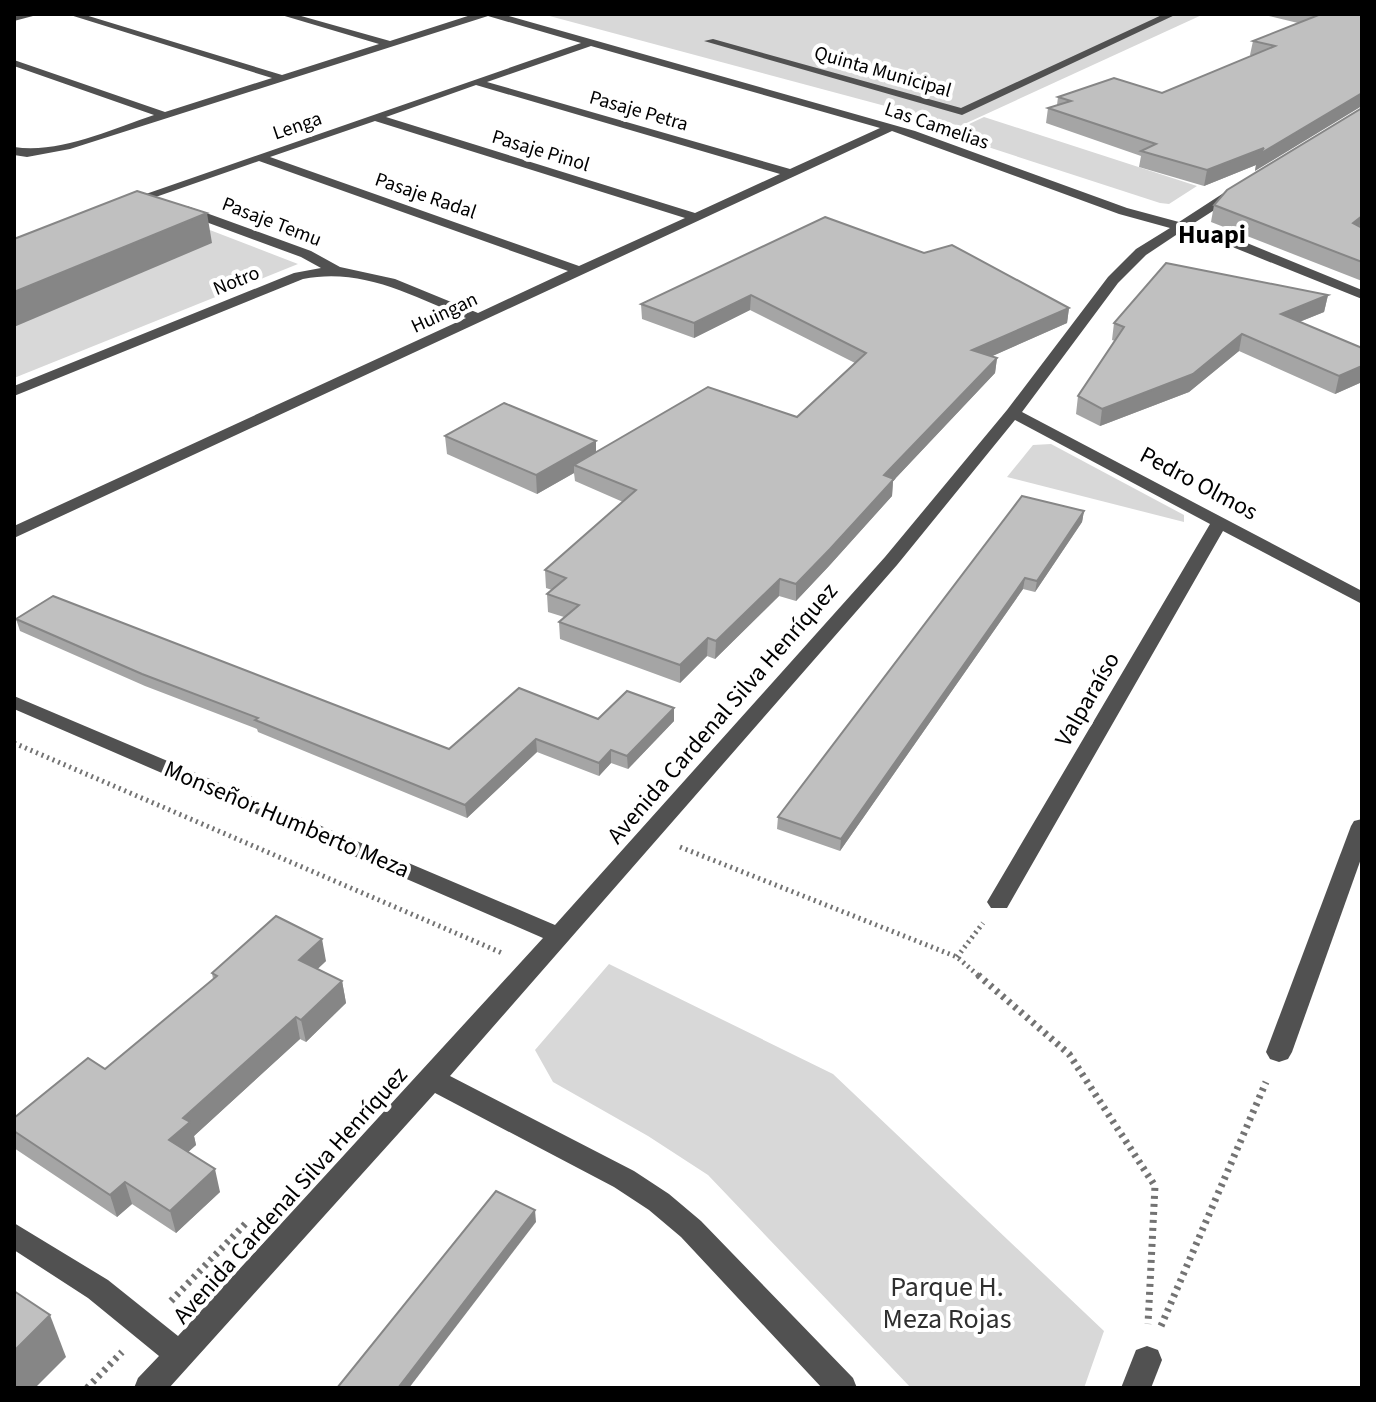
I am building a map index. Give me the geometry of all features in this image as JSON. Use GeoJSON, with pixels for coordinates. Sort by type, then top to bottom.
{"type":"FeatureCollection","features":[{"type":"Feature","properties":{"kind":"street"},"geometry":{"type":"LineString","coordinates":[[14,18],[30,14]]}},
{"type":"Feature","properties":{"kind":"street"},"geometry":{"type":"LineString","coordinates":[[72,14],[282,78]]}},
{"type":"Feature","properties":{"kind":"street"},"geometry":{"type":"LineString","coordinates":[[283,14],[390,44]]}},
{"type":"Feature","properties":{"kind":"street"},"geometry":{"type":"LineString","coordinates":[[20,152],[66,147],[484,14]]}},
{"type":"Feature","properties":{"kind":"street","name":"Las Camelias"},"geometry":{"type":"LineString","coordinates":[[491,14],[891,127],[1114,208],[1220,237],[1362,295]]}},
{"type":"Feature","properties":{"kind":"street","name":"Quinta Municipal"},"geometry":{"type":"LineString","coordinates":[[709,41],[962,112],[1172,14]]}},
{"type":"Feature","properties":{"kind":"street","name":"Lenga"},"geometry":{"type":"LineString","coordinates":[[103,211],[592,42]]}},
{"type":"Feature","properties":{"kind":"street"},"geometry":{"type":"LineString","coordinates":[[14,63],[164,115]]}},
{"type":"Feature","properties":{"kind":"street","name":"Pasaje Petra"},"geometry":{"type":"LineString","coordinates":[[476,82],[791,173]]}},
{"type":"Feature","properties":{"kind":"street","name":"Pasaje Pinol"},"geometry":{"type":"LineString","coordinates":[[375,117],[696,217]]}},
{"type":"Feature","properties":{"kind":"street","name":"Huingan"},"geometry":{"type":"LineString","coordinates":[[14,533],[891,127]]}},
{"type":"Feature","properties":{"kind":"street","name":"Pasaje Radal"},"geometry":{"type":"LineString","coordinates":[[259,157],[580,271]]}},
{"type":"Feature","properties":{"kind":"street","name":"Avenida Cardenal Silva Henríquez"},"geometry":{"type":"LineString","coordinates":[[149,1388],[432,1079],[891,561],[1013,413],[1113,280],[1141,252],[1259,176]]}},
{"type":"Feature","properties":{"kind":"street","name":"Pasaje Temu"},"geometry":{"type":"LineString","coordinates":[[147,195],[306,254],[335,270]]}},
{"type":"Feature","properties":{"kind":"street","name":"Notro"},"geometry":{"type":"LineString","coordinates":[[14,391],[299,276],[335,270],[362,273],[478,318]]}},
{"type":"Feature","properties":{"kind":"street","name":"Pedro Olmos"},"geometry":{"type":"LineString","coordinates":[[1013,413],[1362,598]]}},
{"type":"Feature","properties":{"kind":"street","name":"Valparaíso"},"geometry":{"type":"LineString","coordinates":[[999,902],[1220,522]]}},
{"type":"Feature","properties":{"kind":"street","name":"Monseñor Humberto Meza"},"geometry":{"type":"LineString","coordinates":[[14,702],[559,936]]}},
{"type":"Feature","properties":{"kind":"street"},"geometry":{"type":"LineString","coordinates":[[1279,1052],[1362,826]]}},
{"type":"Feature","properties":{"kind":"street"},"geometry":{"type":"LineString","coordinates":[[432,1079],[624,1179],[659,1202],[691,1229],[842,1388]]}},
{"type":"Feature","properties":{"kind":"street"},"geometry":{"type":"LineString","coordinates":[[14,1235],[98,1289],[179,1355]]}},
{"type":"Feature","properties":{"kind":"path"},"geometry":{"type":"LineString","coordinates":[[14,743],[533,966]]}},
{"type":"Feature","properties":{"kind":"path"},"geometry":{"type":"LineString","coordinates":[[649,836],[957,957],[1069,1054],[1155,1186],[1141,1374]]}},
{"type":"Feature","properties":{"kind":"path"},"geometry":{"type":"LineString","coordinates":[[957,957],[999,902]]}},
{"type":"Feature","properties":{"kind":"path"},"geometry":{"type":"LineString","coordinates":[[1141,1374],[1279,1052]]}},
{"type":"Feature","properties":{"kind":"green space"},"geometry":{"type":"Polygon","coordinates":[[[542,14],[1204,14],[960,126],[542,14]]]}},
{"type":"Feature","properties":{"kind":"green space"},"geometry":{"type":"Polygon","coordinates":[[[984,117],[1197,186],[1169,204],[1160,203],[948,134],[984,117]]]}},
{"type":"Feature","properties":{"kind":"green space"},"geometry":{"type":"Polygon","coordinates":[[[150,207],[298,264],[14,378],[14,254],[150,207]]]}},
{"type":"Feature","properties":{"kind":"green space"},"geometry":{"type":"Polygon","coordinates":[[[1051,444],[1184,515],[1184,522],[1007,477],[1033,445],[1051,444]]]}},
{"type":"Feature","properties":{"kind":"green space","name":"Parque H. Meza Rojas"},"geometry":{"type":"Polygon","coordinates":[[[609,964],[833,1074],[1104,1331],[1084,1388],[911,1388],[708,1175],[648,1136],[553,1082],[535,1050],[609,964]]]}},
{"type":"Feature","properties":{"kind":"building"},"geometry":{"type":"Polygon","coordinates":[[[1321,14],[1362,14],[1362,93],[1258,155],[1264,148],[1207,170],[1141,151],[1156,144],[1048,108],[1071,101],[1058,97],[1114,78],[1162,93],[1275,46],[1253,41],[1321,14]]]}},
{"type":"Feature","properties":{"kind":"building"},"geometry":{"type":"Polygon","coordinates":[[[1362,108],[1362,216],[1353,223],[1362,228],[1362,262],[1214,205],[1227,190],[1362,108]]]}},
{"type":"Feature","properties":{"kind":"building"},"geometry":{"type":"Polygon","coordinates":[[[137,191],[207,213],[14,292],[14,239],[137,191]]]}},
{"type":"Feature","properties":{"kind":"building"},"geometry":{"type":"Polygon","coordinates":[[[825,217],[924,253],[952,245],[1069,308],[972,350],[997,358],[884,475],[894,479],[830,549],[796,584],[780,579],[716,641],[708,638],[680,665],[559,622],[579,605],[547,594],[566,578],[545,570],[636,490],[574,465],[708,387],[797,417],[866,353],[751,295],[694,323],[641,304],[825,217]]]}},
{"type":"Feature","properties":{"kind":"building"},"geometry":{"type":"Polygon","coordinates":[[[1166,263],[1328,295],[1281,314],[1362,348],[1362,366],[1339,376],[1242,334],[1193,374],[1102,409],[1078,396],[1124,327],[1114,323],[1166,263]]]}},
{"type":"Feature","properties":{"kind":"building"},"geometry":{"type":"Polygon","coordinates":[[[504,403],[596,441],[536,475],[445,436],[504,403]]]}},
{"type":"Feature","properties":{"kind":"building"},"geometry":{"type":"Polygon","coordinates":[[[1022,496],[1084,511],[1037,581],[1025,578],[841,839],[778,817],[1022,496]]]}},
{"type":"Feature","properties":{"kind":"building"},"geometry":{"type":"Polygon","coordinates":[[[53,596],[449,749],[519,688],[598,719],[627,691],[674,708],[627,756],[611,750],[599,763],[536,739],[465,805],[255,720],[258,718],[142,674],[16,619],[53,596]]]}},
{"type":"Feature","properties":{"kind":"building"},"geometry":{"type":"Polygon","coordinates":[[[276,916],[322,939],[299,960],[342,981],[301,1020],[296,1017],[183,1118],[190,1122],[169,1140],[215,1169],[170,1211],[125,1182],[110,1195],[14,1131],[14,1118],[88,1058],[105,1069],[217,976],[212,973],[276,916]]]}},
{"type":"Feature","properties":{"kind":"building"},"geometry":{"type":"Polygon","coordinates":[[[496,1191],[535,1210],[398,1388],[337,1388],[496,1191]]]}},
{"type":"Feature","properties":{"kind":"building"},"geometry":{"type":"Polygon","coordinates":[[[14,1291],[50,1315],[14,1351],[14,1291]]]}},
{"type":"Feature","properties":{"kind":"district","name":"Huapi"},"geometry":{"type":"Point","coordinates":[1212,234]}}]}
